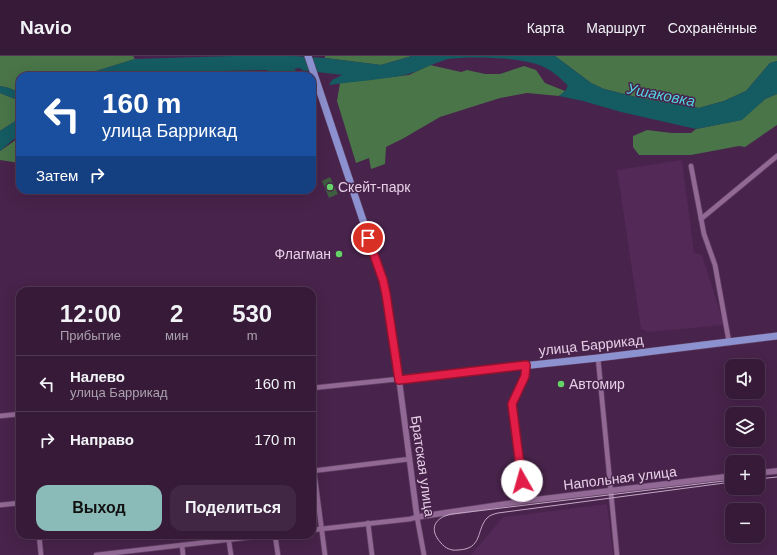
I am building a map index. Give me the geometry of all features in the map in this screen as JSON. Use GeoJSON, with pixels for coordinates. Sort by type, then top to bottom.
{"type":"FeatureCollection","features":[{"type":"Feature","properties":{"kind":"main road"},"geometry":{"type":"LineString","coordinates":[[308,56],[313,72]]}},
{"type":"Feature","properties":{"kind":"main road"},"geometry":{"type":"LineString","coordinates":[[316,80],[383,280],[399,380]]}},
{"type":"Feature","properties":{"kind":"main road","name":"улица Баррикад"},"geometry":{"type":"LineString","coordinates":[[399,380],[777,336]]}},
{"type":"Feature","properties":{"kind":"street"},"geometry":{"type":"LineString","coordinates":[[701,220],[777,156]]}},
{"type":"Feature","properties":{"kind":"street"},"geometry":{"type":"LineString","coordinates":[[691,166],[704,234],[715,265],[728,342]]}},
{"type":"Feature","properties":{"kind":"street"},"geometry":{"type":"LineString","coordinates":[[598,358],[617,555]]}},
{"type":"Feature","properties":{"kind":"street"},"geometry":{"type":"LineString","coordinates":[[525,501],[512,404],[525,376],[526,365]]}},
{"type":"Feature","properties":{"kind":"street","name":"улица Баррикад"},"geometry":{"type":"LineString","coordinates":[[316,388],[399,380]]}},
{"type":"Feature","properties":{"kind":"street","name":"Братская улица"},"geometry":{"type":"LineString","coordinates":[[399,380],[417,516],[424,555]]}},
{"type":"Feature","properties":{"kind":"street"},"geometry":{"type":"LineString","coordinates":[[0,416],[16,414]]}},
{"type":"Feature","properties":{"kind":"street"},"geometry":{"type":"LineString","coordinates":[[316,471],[410,460]]}},
{"type":"Feature","properties":{"kind":"street"},"geometry":{"type":"LineString","coordinates":[[765,472],[777,471]]}},
{"type":"Feature","properties":{"kind":"street","name":"Напольная улица"},"geometry":{"type":"LineString","coordinates":[[316,530],[410,519],[417,516],[525,501],[725,477]]}},
{"type":"Feature","properties":{"kind":"street"},"geometry":{"type":"LineString","coordinates":[[316,490],[325,555]]}},
{"type":"Feature","properties":{"kind":"street"},"geometry":{"type":"LineString","coordinates":[[0,505],[16,503]]}},
{"type":"Feature","properties":{"kind":"street"},"geometry":{"type":"LineString","coordinates":[[368,524],[372,555]]}},
{"type":"Feature","properties":{"kind":"street"},"geometry":{"type":"LineString","coordinates":[[39,539],[41,555]]}},
{"type":"Feature","properties":{"kind":"street"},"geometry":{"type":"LineString","coordinates":[[96,555],[136,553],[217,539]]}},
{"type":"Feature","properties":{"kind":"street"},"geometry":{"type":"LineString","coordinates":[[229,539],[231,555]]}},
{"type":"Feature","properties":{"kind":"street"},"geometry":{"type":"LineString","coordinates":[[276,539],[278,555]]}},
{"type":"Feature","properties":{"kind":"street"},"geometry":{"type":"LineString","coordinates":[[182,545],[183,555]]}},
{"type":"Feature","properties":{"kind":"shaded area"},"geometry":{"type":"Polygon","coordinates":[[[0,56],[133,56],[135,59],[93,72],[16,72],[16,91],[0,86],[0,56]]]}},
{"type":"Feature","properties":{"kind":"shaded area"},"geometry":{"type":"Polygon","coordinates":[[[293,56],[325,58],[381,65],[412,56],[555,56],[591,83],[604,89],[640,98],[699,108],[724,101],[746,91],[770,63],[777,61],[777,94],[765,99],[742,120],[696,129],[559,96],[568,86],[562,79],[539,65],[519,60],[481,57],[448,59],[405,75],[329,85],[332,80],[344,74],[346,67],[316,65],[294,69],[298,72],[270,72],[266,70],[93,72],[135,59],[293,56]]]}},
{"type":"Feature","properties":{"kind":"shaded area"},"geometry":{"type":"Polygon","coordinates":[[[325,56],[412,56],[381,65],[325,58],[325,56]]]}},
{"type":"Feature","properties":{"kind":"shaded area"},"geometry":{"type":"Polygon","coordinates":[[[555,56],[777,56],[777,61],[770,63],[746,91],[724,101],[699,108],[640,98],[604,89],[591,83],[555,56]]]}},
{"type":"Feature","properties":{"kind":"shaded area"},"geometry":{"type":"Polygon","coordinates":[[[430,65],[461,72],[467,70],[485,74],[500,74],[524,66],[536,70],[545,83],[565,91],[559,96],[527,93],[500,98],[440,117],[386,147],[385,164],[371,169],[369,158],[356,163],[337,101],[340,83],[409,75],[430,65]]]}},
{"type":"Feature","properties":{"kind":"shaded area"},"geometry":{"type":"Polygon","coordinates":[[[0,86],[9,88],[16,91],[16,99],[0,93],[0,86]]]}},
{"type":"Feature","properties":{"kind":"shaded area"},"geometry":{"type":"Polygon","coordinates":[[[0,93],[16,99],[16,121],[0,131],[0,93]]]}},
{"type":"Feature","properties":{"kind":"shaded area"},"geometry":{"type":"Polygon","coordinates":[[[777,94],[777,125],[745,147],[739,146],[691,155],[639,155],[633,147],[633,136],[647,130],[672,133],[691,133],[696,129],[741,120],[765,99],[777,94]]]}},
{"type":"Feature","properties":{"kind":"shaded area"},"geometry":{"type":"Polygon","coordinates":[[[16,121],[16,137],[0,151],[0,131],[16,121]]]}},
{"type":"Feature","properties":{"kind":"shaded area"},"geometry":{"type":"Polygon","coordinates":[[[16,140],[16,162],[0,160],[0,151],[16,140]]]}},
{"type":"Feature","properties":{"kind":"shaded area"},"geometry":{"type":"Polygon","coordinates":[[[682,160],[694,253],[702,255],[724,325],[649,332],[641,329],[617,170],[682,160]]]}},
{"type":"Feature","properties":{"kind":"shaded area","name":"Скейт-парк"},"geometry":{"type":"Polygon","coordinates":[[[330,177],[338,194],[329,198],[322,181],[330,177]]]}},
{"type":"Feature","properties":{"kind":"shaded area"},"geometry":{"type":"Polygon","coordinates":[[[607,504],[613,555],[471,555],[503,517],[607,504]]]}},
{"type":"Feature","properties":{"kind":"waterway","name":"Ушаковка"},"geometry":{"type":"LineString","coordinates":[[304,66],[357,72]]}},
{"type":"Feature","properties":{"kind":"tram line"},"geometry":{"type":"LineString","coordinates":[[765,478],[777,477]]}},
{"type":"Feature","properties":{"kind":"tram line"},"geometry":{"type":"LineString","coordinates":[[725,481],[452,514],[441,518],[435,524],[434,528],[437,538],[448,549],[466,549],[475,543],[487,518],[498,513],[725,483]]}},
{"type":"Feature","properties":{"kind":"place","name":"Скейт-парк"},"geometry":{"type":"Point","coordinates":[330,187]}},
{"type":"Feature","properties":{"kind":"place","name":"Флагман"},"geometry":{"type":"Point","coordinates":[339,254]}},
{"type":"Feature","properties":{"kind":"place","name":"Автомир"},"geometry":{"type":"Point","coordinates":[561,384]}},
{"type":"Feature","properties":{"kind":"route"},"geometry":{"type":"LineString","coordinates":[[368,238],[383,280],[399,380],[526,365],[525,376],[512,404],[522,481]]}}]}
